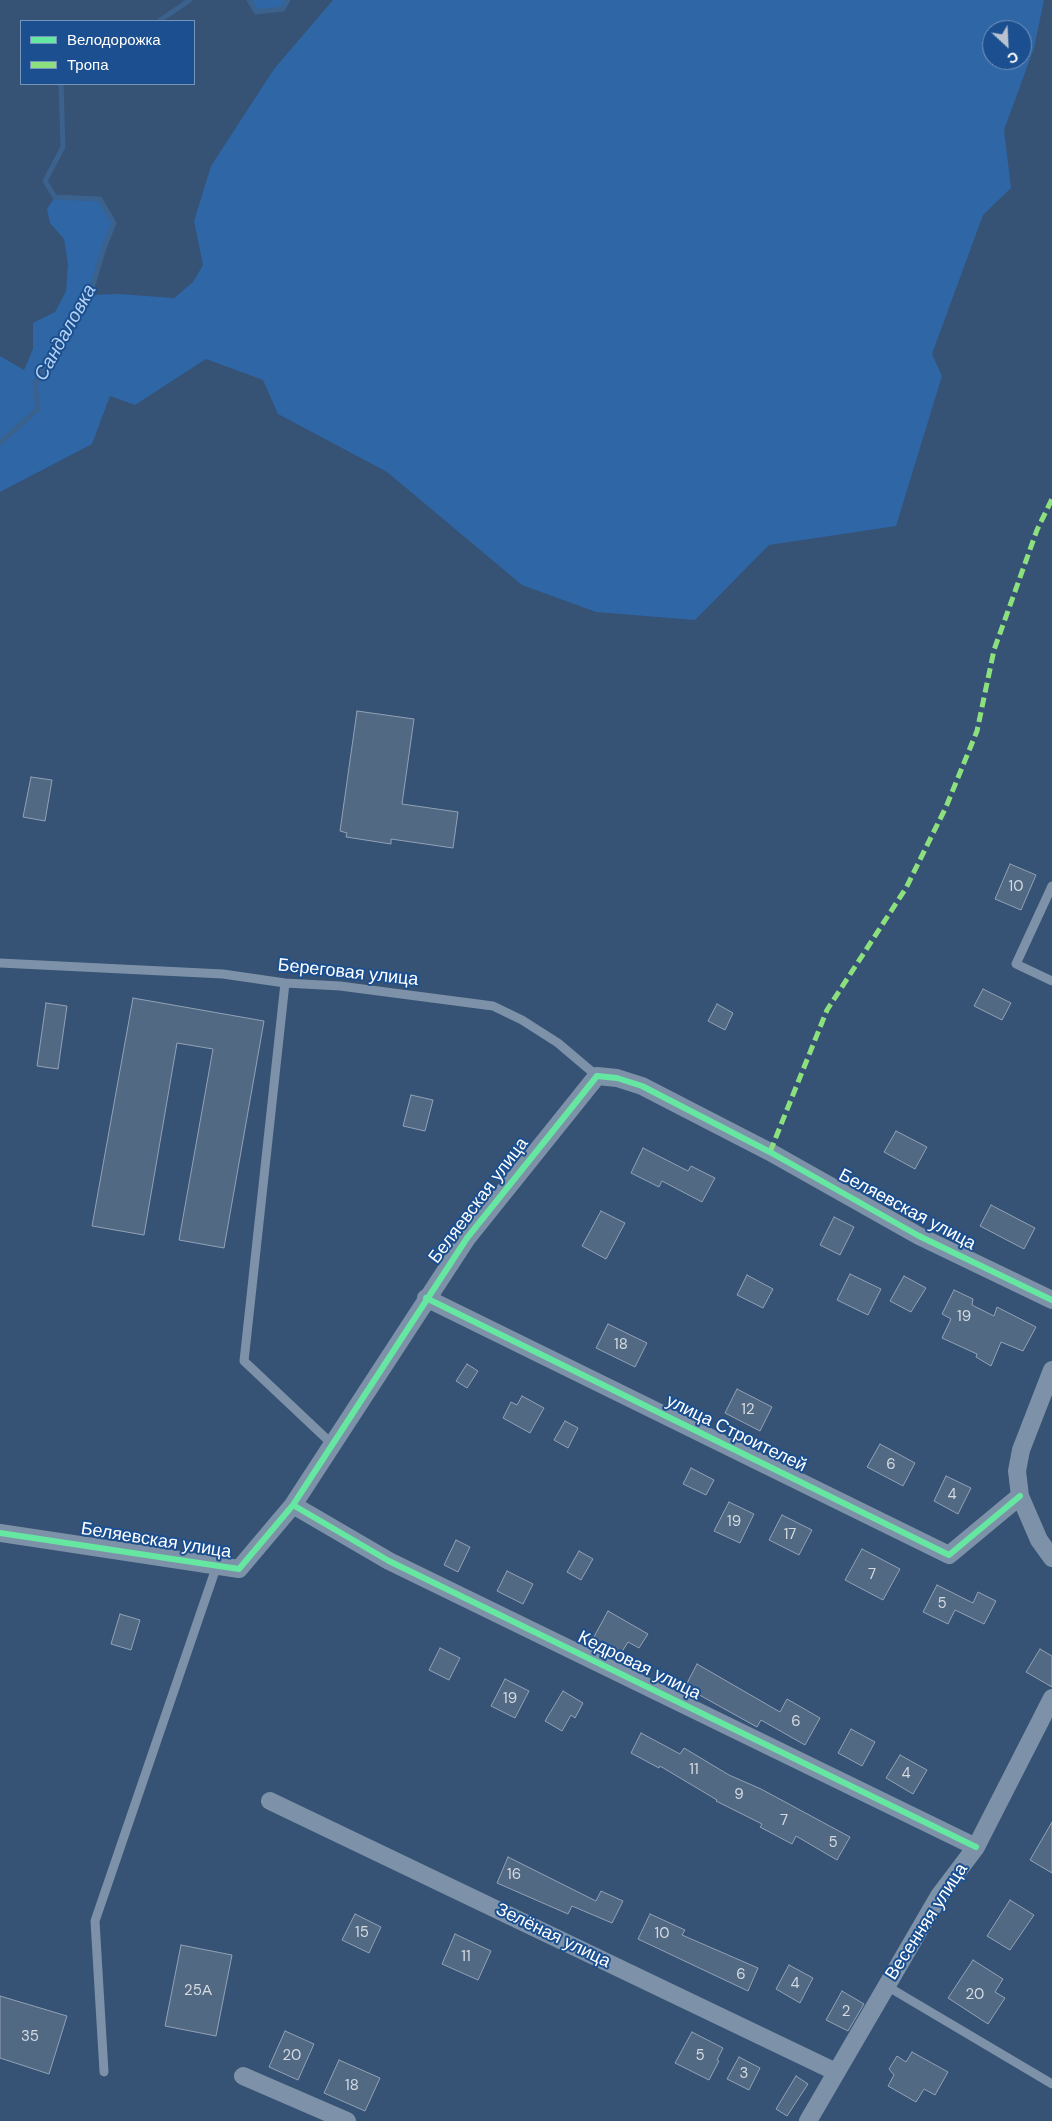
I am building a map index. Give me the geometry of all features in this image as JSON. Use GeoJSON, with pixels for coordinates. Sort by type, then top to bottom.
{"type":"FeatureCollection","features":[{"type":"Feature","properties":{"kind":"street","name":"Беляевская улица"},"geometry":{"type":"LineString","coordinates":[[0,1533],[239,1568],[293,1505],[426,1298],[467,1238],[597,1076],[617,1078],[642,1086],[770,1152],[919,1236],[1052,1300]]}},
{"type":"Feature","properties":{"kind":"street","name":"улица Строителей"},"geometry":{"type":"LineString","coordinates":[[426,1298],[948,1555],[1020,1496]]}},
{"type":"Feature","properties":{"kind":"street"},"geometry":{"type":"LineString","coordinates":[[1052,1370],[1021,1450],[1017,1471],[1020,1496],[1039,1540],[1052,1558]]}},
{"type":"Feature","properties":{"kind":"street","name":"Кедровая улица"},"geometry":{"type":"LineString","coordinates":[[293,1505],[389,1561],[976,1847]]}},
{"type":"Feature","properties":{"kind":"street","name":"Весенняя улица"},"geometry":{"type":"LineString","coordinates":[[808,2121],[939,1896],[976,1847],[1052,1698]]}},
{"type":"Feature","properties":{"kind":"street","name":"Зелёная улица"},"geometry":{"type":"LineString","coordinates":[[270,1801],[836,2072]]}},
{"type":"Feature","properties":{"kind":"street"},"geometry":{"type":"LineString","coordinates":[[244,2076],[347,2121]]}},
{"type":"Feature","properties":{"kind":"lane"},"geometry":{"type":"LineString","coordinates":[[1052,886],[1016,964],[1052,981]]}},
{"type":"Feature","properties":{"kind":"lane","name":"Береговая улица"},"geometry":{"type":"LineString","coordinates":[[0,963],[223,974],[285,983],[340,986],[493,1006],[522,1020],[558,1043],[597,1076]]}},
{"type":"Feature","properties":{"kind":"lane"},"geometry":{"type":"LineString","coordinates":[[285,983],[244,1361],[332,1444]]}},
{"type":"Feature","properties":{"kind":"lane"},"geometry":{"type":"LineString","coordinates":[[104,2072],[96,1922],[218,1566]]}},
{"type":"Feature","properties":{"kind":"lane"},"geometry":{"type":"LineString","coordinates":[[886,1986],[1052,2084]]}},
{"type":"Feature","properties":{"kind":"shaded area"},"geometry":{"type":"Polygon","coordinates":[[[249,0],[288,0],[283,9],[256,12],[249,0]]]}},
{"type":"Feature","properties":{"kind":"shaded area"},"geometry":{"type":"Polygon","coordinates":[[[333,0],[1044,0],[1032,53],[1032,20],[982,20],[982,70],[1026,70],[1004,130],[1011,188],[983,215],[932,354],[942,376],[896,526],[769,545],[695,620],[596,612],[522,585],[387,472],[278,414],[263,380],[206,359],[135,405],[110,396],[92,444],[0,492],[0,356],[24,370],[33,349],[33,323],[55,312],[66,291],[68,264],[64,239],[50,223],[47,209],[55,197],[100,199],[114,223],[90,295],[119,294],[174,298],[193,282],[203,265],[194,221],[211,166],[274,69],[333,0]]]}},
{"type":"Feature","properties":{"kind":"building"},"geometry":{"type":"Polygon","coordinates":[[[357,711],[414,719],[402,804],[458,812],[453,848],[391,839],[391,844],[346,837],[347,833],[340,831],[357,711]]]}},
{"type":"Feature","properties":{"kind":"building"},"geometry":{"type":"Polygon","coordinates":[[[31,777],[52,780],[45,821],[23,817],[31,777]]]}},
{"type":"Feature","properties":{"kind":"building"},"geometry":{"type":"Polygon","coordinates":[[[1010,864],[1036,875],[1021,910],[995,899],[1010,864]]]}},
{"type":"Feature","properties":{"kind":"building"},"geometry":{"type":"Polygon","coordinates":[[[983,989],[1011,1003],[1002,1020],[974,1006],[983,989]]]}},
{"type":"Feature","properties":{"kind":"building"},"geometry":{"type":"Polygon","coordinates":[[[133,998],[264,1021],[224,1248],[179,1240],[213,1049],[177,1043],[144,1235],[92,1226],[133,998]]]}},
{"type":"Feature","properties":{"kind":"building"},"geometry":{"type":"Polygon","coordinates":[[[46,1003],[67,1006],[58,1069],[37,1066],[46,1003]]]}},
{"type":"Feature","properties":{"kind":"building"},"geometry":{"type":"Polygon","coordinates":[[[717,1004],[733,1013],[725,1030],[708,1021],[717,1004]]]}},
{"type":"Feature","properties":{"kind":"building"},"geometry":{"type":"Polygon","coordinates":[[[411,1095],[433,1100],[425,1131],[403,1126],[411,1095]]]}},
{"type":"Feature","properties":{"kind":"building"},"geometry":{"type":"Polygon","coordinates":[[[896,1131],[927,1147],[915,1169],[884,1152],[896,1131]]]}},
{"type":"Feature","properties":{"kind":"building"},"geometry":{"type":"Polygon","coordinates":[[[643,1148],[688,1171],[691,1166],[715,1178],[702,1202],[662,1181],[659,1187],[631,1173],[643,1148]]]}},
{"type":"Feature","properties":{"kind":"building"},"geometry":{"type":"Polygon","coordinates":[[[991,1205],[1035,1228],[1024,1249],[980,1226],[991,1205]]]}},
{"type":"Feature","properties":{"kind":"building"},"geometry":{"type":"Polygon","coordinates":[[[601,1211],[625,1223],[606,1259],[582,1246],[601,1211]]]}},
{"type":"Feature","properties":{"kind":"building"},"geometry":{"type":"Polygon","coordinates":[[[834,1217],[854,1227],[840,1255],[820,1245],[834,1217]]]}},
{"type":"Feature","properties":{"kind":"building"},"geometry":{"type":"Polygon","coordinates":[[[850,1274],[881,1289],[868,1315],[837,1300],[850,1274]]]}},
{"type":"Feature","properties":{"kind":"building"},"geometry":{"type":"Polygon","coordinates":[[[747,1275],[773,1289],[763,1308],[737,1295],[747,1275]]]}},
{"type":"Feature","properties":{"kind":"building"},"geometry":{"type":"Polygon","coordinates":[[[904,1276],[926,1288],[911,1312],[890,1301],[904,1276]]]}},
{"type":"Feature","properties":{"kind":"building"},"geometry":{"type":"Polygon","coordinates":[[[954,1290],[973,1299],[972,1305],[994,1316],[997,1307],[1036,1327],[1023,1351],[1001,1342],[991,1366],[976,1357],[977,1354],[942,1338],[951,1319],[942,1314],[954,1290]]]}},
{"type":"Feature","properties":{"kind":"building"},"geometry":{"type":"Polygon","coordinates":[[[608,1324],[647,1343],[635,1367],[596,1348],[608,1324]]]}},
{"type":"Feature","properties":{"kind":"building"},"geometry":{"type":"Polygon","coordinates":[[[467,1364],[478,1371],[467,1388],[456,1381],[467,1364]]]}},
{"type":"Feature","properties":{"kind":"building"},"geometry":{"type":"Polygon","coordinates":[[[737,1389],[772,1407],[760,1431],[725,1413],[737,1389]]]}},
{"type":"Feature","properties":{"kind":"building"},"geometry":{"type":"Polygon","coordinates":[[[522,1396],[544,1408],[530,1433],[503,1418],[511,1402],[517,1405],[522,1396]]]}},
{"type":"Feature","properties":{"kind":"building"},"geometry":{"type":"Polygon","coordinates":[[[565,1421],[578,1428],[568,1448],[554,1440],[565,1421]]]}},
{"type":"Feature","properties":{"kind":"building"},"geometry":{"type":"Polygon","coordinates":[[[880,1444],[915,1463],[903,1486],[867,1467],[880,1444]]]}},
{"type":"Feature","properties":{"kind":"building"},"geometry":{"type":"Polygon","coordinates":[[[691,1468],[714,1480],[706,1495],[683,1484],[691,1468]]]}},
{"type":"Feature","properties":{"kind":"building"},"geometry":{"type":"Polygon","coordinates":[[[946,1476],[971,1488],[958,1514],[934,1501],[946,1476]]]}},
{"type":"Feature","properties":{"kind":"building"},"geometry":{"type":"Polygon","coordinates":[[[729,1502],[754,1514],[740,1543],[714,1531],[729,1502]]]}},
{"type":"Feature","properties":{"kind":"building"},"geometry":{"type":"Polygon","coordinates":[[[782,1515],[812,1530],[799,1555],[769,1540],[782,1515]]]}},
{"type":"Feature","properties":{"kind":"building"},"geometry":{"type":"Polygon","coordinates":[[[456,1540],[470,1547],[458,1572],[444,1565],[456,1540]]]}},
{"type":"Feature","properties":{"kind":"building"},"geometry":{"type":"Polygon","coordinates":[[[862,1549],[900,1569],[883,1600],[845,1580],[862,1549]]]}},
{"type":"Feature","properties":{"kind":"building"},"geometry":{"type":"Polygon","coordinates":[[[579,1551],[593,1559],[581,1580],[567,1572],[579,1551]]]}},
{"type":"Feature","properties":{"kind":"building"},"geometry":{"type":"Polygon","coordinates":[[[507,1571],[533,1584],[523,1604],[497,1591],[507,1571]]]}},
{"type":"Feature","properties":{"kind":"building"},"geometry":{"type":"Polygon","coordinates":[[[937,1585],[973,1603],[978,1592],[996,1601],[984,1624],[955,1610],[948,1624],[923,1612],[937,1585]]]}},
{"type":"Feature","properties":{"kind":"building"},"geometry":{"type":"Polygon","coordinates":[[[608,1611],[648,1634],[639,1648],[628,1642],[617,1660],[590,1644],[608,1611]]]}},
{"type":"Feature","properties":{"kind":"building"},"geometry":{"type":"Polygon","coordinates":[[[120,1614],[140,1620],[131,1650],[111,1644],[120,1614]]]}},
{"type":"Feature","properties":{"kind":"building"},"geometry":{"type":"Polygon","coordinates":[[[440,1648],[460,1658],[449,1680],[429,1670],[440,1648]]]}},
{"type":"Feature","properties":{"kind":"building"},"geometry":{"type":"Polygon","coordinates":[[[1040,1649],[1052,1656],[1052,1687],[1026,1672],[1040,1649]]]}},
{"type":"Feature","properties":{"kind":"building"},"geometry":{"type":"Polygon","coordinates":[[[697,1664],[780,1712],[787,1699],[820,1718],[805,1745],[761,1720],[757,1727],[685,1687],[697,1664]]]}},
{"type":"Feature","properties":{"kind":"building"},"geometry":{"type":"Polygon","coordinates":[[[505,1679],[529,1691],[515,1718],[491,1706],[505,1679]]]}},
{"type":"Feature","properties":{"kind":"building"},"geometry":{"type":"Polygon","coordinates":[[[563,1691],[583,1703],[575,1718],[571,1715],[562,1731],[545,1721],[563,1691]]]}},
{"type":"Feature","properties":{"kind":"building"},"geometry":{"type":"Polygon","coordinates":[[[851,1729],[875,1742],[862,1766],[838,1753],[851,1729]]]}},
{"type":"Feature","properties":{"kind":"building"},"geometry":{"type":"Polygon","coordinates":[[[641,1733],[680,1754],[684,1748],[729,1775],[761,1789],[850,1837],[837,1860],[796,1836],[792,1844],[760,1827],[762,1824],[716,1801],[660,1766],[659,1768],[631,1753],[641,1733]]]}},
{"type":"Feature","properties":{"kind":"building"},"geometry":{"type":"Polygon","coordinates":[[[900,1755],[927,1770],[913,1794],[886,1778],[900,1755]]]}},
{"type":"Feature","properties":{"kind":"building"},"geometry":{"type":"Polygon","coordinates":[[[1052,1822],[1052,1873],[1030,1860],[1052,1822]]]}},
{"type":"Feature","properties":{"kind":"building"},"geometry":{"type":"Polygon","coordinates":[[[508,1857],[596,1901],[601,1891],[623,1901],[612,1923],[572,1906],[568,1914],[497,1883],[508,1857]]]}},
{"type":"Feature","properties":{"kind":"building"},"geometry":{"type":"Polygon","coordinates":[[[1010,1900],[1034,1915],[1010,1950],[987,1936],[1010,1900]]]}},
{"type":"Feature","properties":{"kind":"building"},"geometry":{"type":"Polygon","coordinates":[[[355,1914],[381,1927],[369,1953],[342,1940],[355,1914]]]}},
{"type":"Feature","properties":{"kind":"building"},"geometry":{"type":"Polygon","coordinates":[[[650,1914],[685,1930],[682,1935],[758,1968],[748,1991],[638,1939],[650,1914]]]}},
{"type":"Feature","properties":{"kind":"building"},"geometry":{"type":"Polygon","coordinates":[[[455,1934],[491,1951],[478,1980],[442,1964],[455,1934]]]}},
{"type":"Feature","properties":{"kind":"building"},"geometry":{"type":"Polygon","coordinates":[[[181,1945],[232,1955],[216,2036],[165,2026],[181,1945]]]}},
{"type":"Feature","properties":{"kind":"building"},"geometry":{"type":"Polygon","coordinates":[[[973,1960],[1003,1979],[995,1992],[1005,1998],[988,2024],[948,1998],[973,1960]]]}},
{"type":"Feature","properties":{"kind":"building"},"geometry":{"type":"Polygon","coordinates":[[[789,1965],[813,1978],[800,2003],[776,1989],[789,1965]]]}},
{"type":"Feature","properties":{"kind":"building"},"geometry":{"type":"Polygon","coordinates":[[[842,1991],[864,2004],[848,2031],[826,2020],[842,1991]]]}},
{"type":"Feature","properties":{"kind":"building"},"geometry":{"type":"Polygon","coordinates":[[[0,1996],[67,2016],[49,2074],[0,2058],[0,1996]]]}},
{"type":"Feature","properties":{"kind":"building"},"geometry":{"type":"Polygon","coordinates":[[[285,2031],[314,2044],[298,2080],[269,2067],[285,2031]]]}},
{"type":"Feature","properties":{"kind":"building"},"geometry":{"type":"Polygon","coordinates":[[[692,2032],[723,2048],[717,2060],[719,2061],[709,2080],[675,2063],[692,2032]]]}},
{"type":"Feature","properties":{"kind":"building"},"geometry":{"type":"Polygon","coordinates":[[[912,2052],[948,2072],[935,2095],[924,2089],[916,2102],[888,2086],[894,2075],[889,2069],[897,2056],[906,2062],[912,2052]]]}},
{"type":"Feature","properties":{"kind":"building"},"geometry":{"type":"Polygon","coordinates":[[[739,2057],[760,2068],[749,2090],[727,2079],[739,2057]]]}},
{"type":"Feature","properties":{"kind":"building"},"geometry":{"type":"Polygon","coordinates":[[[339,2060],[380,2078],[365,2111],[324,2093],[339,2060]]]}},
{"type":"Feature","properties":{"kind":"building"},"geometry":{"type":"Polygon","coordinates":[[[796,2076],[808,2084],[787,2116],[776,2109],[796,2076]]]}},
{"type":"Feature","properties":{"kind":"waterway","name":"Сандаловка"},"geometry":{"type":"LineString","coordinates":[[160,20],[190,0]]}},
{"type":"Feature","properties":{"kind":"waterway","name":"Сандаловка"},"geometry":{"type":"LineString","coordinates":[[249,0],[256,12],[283,9],[288,0]]}},
{"type":"Feature","properties":{"kind":"waterway","name":"Сандаловка"},"geometry":{"type":"LineString","coordinates":[[0,443],[38,409],[35,383],[90,295],[104,248],[114,223],[100,199],[55,197],[45,181],[63,147],[61,85]]}},
{"type":"Feature","properties":{"kind":"marked path"},"geometry":{"type":"LineString","coordinates":[[770,1152],[827,1010],[906,888],[946,807],[977,731],[994,650],[1037,530],[1052,499]]}},
{"type":"Feature","properties":{"kind":"cycle path"},"geometry":{"type":"LineString","coordinates":[[0,1533],[239,1569],[293,1505],[467,1238],[597,1076],[617,1078],[642,1086],[770,1152],[919,1236],[1052,1300]]}},
{"type":"Feature","properties":{"kind":"cycle path"},"geometry":{"type":"LineString","coordinates":[[426,1298],[949,1555],[1020,1496]]}},
{"type":"Feature","properties":{"kind":"cycle path"},"geometry":{"type":"LineString","coordinates":[[293,1505],[389,1561],[976,1847]]}}]}
